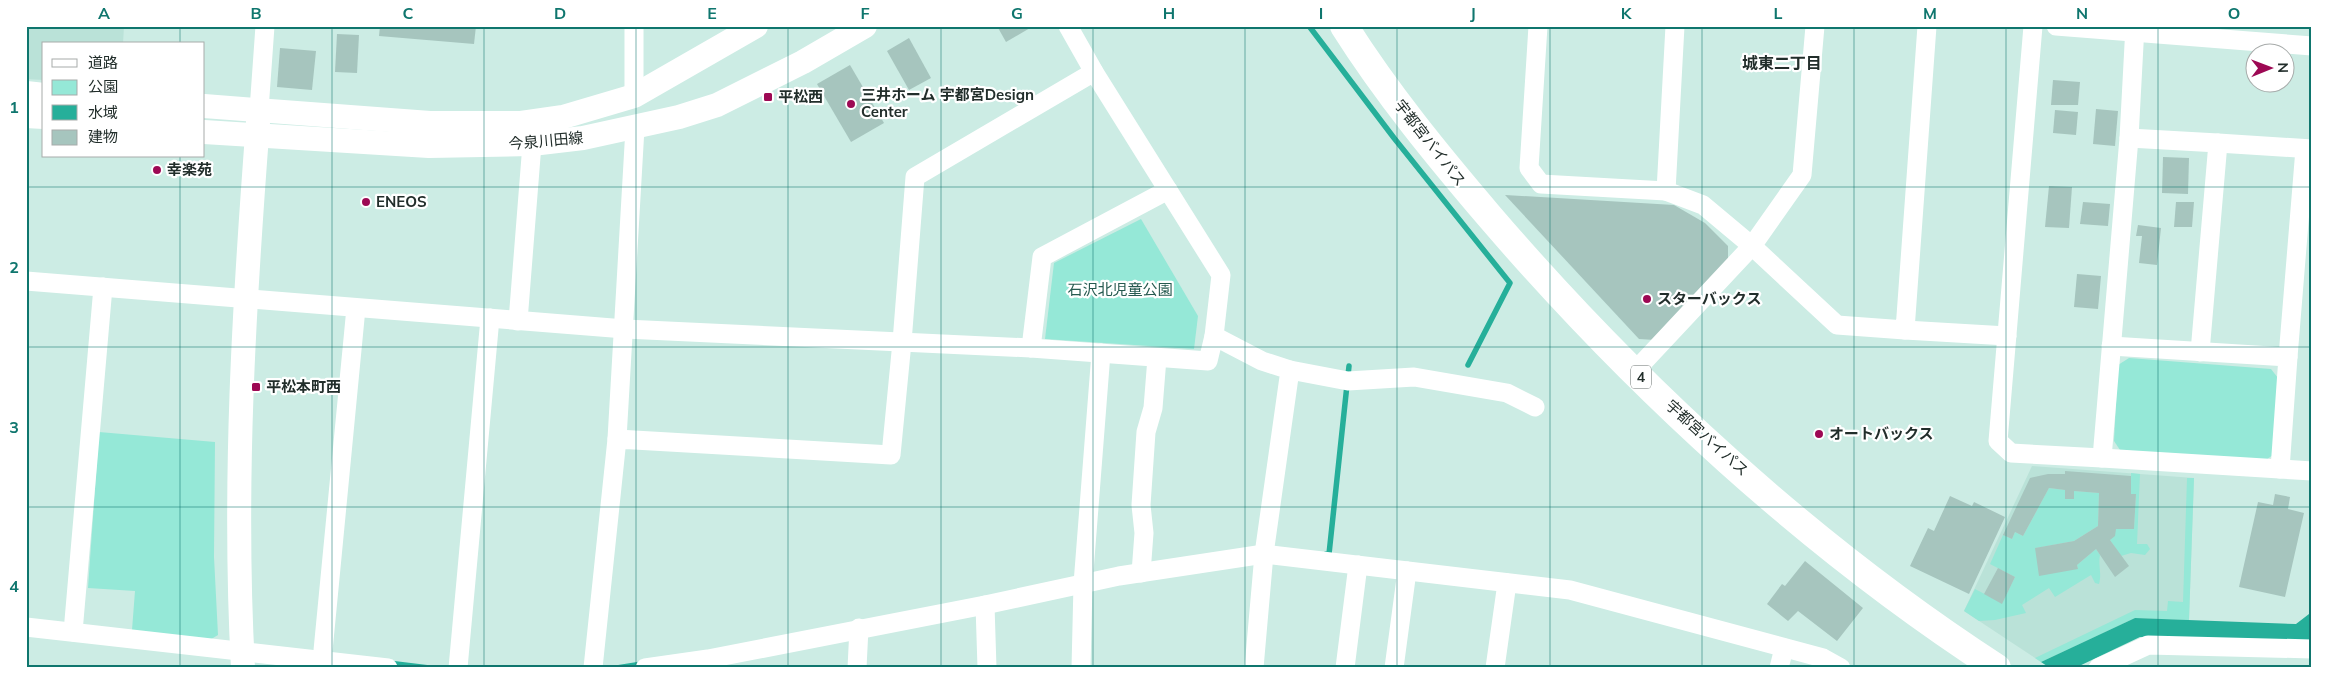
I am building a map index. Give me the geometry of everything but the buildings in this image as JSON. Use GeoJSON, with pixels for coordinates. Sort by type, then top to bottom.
{"type":"FeatureCollection","features":[{"type":"Feature","properties":{"kind":"highway","name":"宇都宮バイパス"},"geometry":{"type":"LineString","coordinates":[[1344,26],[1366,62],[1469,192],[1577,314],[1634,371],[1715,447],[1811,530],[1921,615],[1997,668]]}},
{"type":"Feature","properties":{"kind":"street"},"geometry":{"type":"LineString","coordinates":[[242,659],[239,469],[246,299],[265,26]]}},
{"type":"Feature","properties":{"kind":"street"},"geometry":{"type":"LineString","coordinates":[[634,26],[634,96]]}},
{"type":"Feature","properties":{"kind":"street","name":"今泉川田線"},"geometry":{"type":"LineString","coordinates":[[205,106],[430,123],[521,123],[563,117],[634,96],[756,26]]}},
{"type":"Feature","properties":{"kind":"street","name":"今泉川田線"},"geometry":{"type":"LineString","coordinates":[[205,132],[257,137],[429,146],[532,144],[635,128],[679,117],[717,104],[803,62],[865,26]]}},
{"type":"Feature","properties":{"kind":"street"},"geometry":{"type":"LineString","coordinates":[[26,281],[624,329],[1031,348],[1208,362],[1214,336],[1221,275],[1094,72],[1068,26]]}},
{"type":"Feature","properties":{"kind":"street"},"geometry":{"type":"LineString","coordinates":[[1538,26],[1528,168],[1541,184],[1666,192],[1703,205],[1752,246],[1837,325],[2007,336]]}},
{"type":"Feature","properties":{"kind":"street"},"geometry":{"type":"LineString","coordinates":[[1666,192],[1675,26]]}},
{"type":"Feature","properties":{"kind":"street"},"geometry":{"type":"LineString","coordinates":[[1634,371],[1752,246],[1802,175],[1815,26]]}},
{"type":"Feature","properties":{"kind":"street"},"geometry":{"type":"LineString","coordinates":[[1905,330],[1927,26]]}},
{"type":"Feature","properties":{"kind":"street"},"geometry":{"type":"LineString","coordinates":[[2033,26],[1998,441],[2011,454],[2312,472]]}},
{"type":"Feature","properties":{"kind":"street"},"geometry":{"type":"LineString","coordinates":[[2056,26],[2135,29],[2312,46]]}},
{"type":"Feature","properties":{"kind":"street"},"geometry":{"type":"LineString","coordinates":[[2102,458],[2135,29]]}},
{"type":"Feature","properties":{"kind":"street"},"geometry":{"type":"LineString","coordinates":[[617,439],[891,455],[915,177],[1094,72]]}},
{"type":"Feature","properties":{"kind":"street"},"geometry":{"type":"LineString","coordinates":[[26,93],[42,95]]}},
{"type":"Feature","properties":{"kind":"street"},"geometry":{"type":"LineString","coordinates":[[26,116],[42,117]]}},
{"type":"Feature","properties":{"kind":"street"},"geometry":{"type":"LineString","coordinates":[[592,668],[617,439],[635,128]]}},
{"type":"Feature","properties":{"kind":"street"},"geometry":{"type":"LineString","coordinates":[[2128,138],[2308,149],[2288,357],[2280,469]]}},
{"type":"Feature","properties":{"kind":"street"},"geometry":{"type":"LineString","coordinates":[[2200,352],[2218,143]]}},
{"type":"Feature","properties":{"kind":"street"},"geometry":{"type":"LineString","coordinates":[[518,320],[532,144]]}},
{"type":"Feature","properties":{"kind":"street"},"geometry":{"type":"LineString","coordinates":[[1031,348],[1042,257],[1168,190]]}},
{"type":"Feature","properties":{"kind":"street"},"geometry":{"type":"LineString","coordinates":[[73,632],[103,287]]}},
{"type":"Feature","properties":{"kind":"street"},"geometry":{"type":"LineString","coordinates":[[322,661],[356,308]]}},
{"type":"Feature","properties":{"kind":"street"},"geometry":{"type":"LineString","coordinates":[[458,668],[490,318]]}},
{"type":"Feature","properties":{"kind":"street"},"geometry":{"type":"LineString","coordinates":[[1214,336],[1262,361],[1290,370],[1348,381],[1414,378],[1507,393],[1535,407]]}},
{"type":"Feature","properties":{"kind":"street"},"geometry":{"type":"LineString","coordinates":[[2111,346],[2288,357]]}},
{"type":"Feature","properties":{"kind":"street"},"geometry":{"type":"LineString","coordinates":[[1081,668],[1082,584],[1101,353]]}},
{"type":"Feature","properties":{"kind":"street"},"geometry":{"type":"LineString","coordinates":[[1141,573],[1144,533],[1141,505],[1146,432],[1153,408],[1157,358]]}},
{"type":"Feature","properties":{"kind":"street"},"geometry":{"type":"LineString","coordinates":[[1254,668],[1264,554],[1290,370]]}},
{"type":"Feature","properties":{"kind":"street"},"geometry":{"type":"LineString","coordinates":[[645,668],[708,658],[1141,573],[1264,554],[1570,590],[1823,658],[1841,668]]}},
{"type":"Feature","properties":{"kind":"street"},"geometry":{"type":"LineString","coordinates":[[1345,668],[1358,565]]}},
{"type":"Feature","properties":{"kind":"street"},"geometry":{"type":"LineString","coordinates":[[1394,668],[1407,571]]}},
{"type":"Feature","properties":{"kind":"street"},"geometry":{"type":"LineString","coordinates":[[1495,668],[1507,582]]}},
{"type":"Feature","properties":{"kind":"street"},"geometry":{"type":"LineString","coordinates":[[984,605],[987,668]]}},
{"type":"Feature","properties":{"kind":"street"},"geometry":{"type":"LineString","coordinates":[[26,627],[73,632],[242,659],[322,661],[388,668]]}},
{"type":"Feature","properties":{"kind":"street"},"geometry":{"type":"LineString","coordinates":[[857,668],[859,628]]}},
{"type":"Feature","properties":{"kind":"street"},"geometry":{"type":"LineString","coordinates":[[2098,668],[2148,646],[2312,649]]}},
{"type":"Feature","properties":{"kind":"street"},"geometry":{"type":"LineString","coordinates":[[1779,668],[1784,648]]}},
{"type":"Feature","properties":{"kind":"shaded area"},"geometry":{"type":"Polygon","coordinates":[[[26,26],[124,26],[123,42],[42,42],[42,80],[26,79],[26,26]]]}},
{"type":"Feature","properties":{"kind":"shaded area"},"geometry":{"type":"Polygon","coordinates":[[[2032,466],[2194,478],[2189,620],[2135,618],[2041,662],[1964,611],[2032,466]]]}},
{"type":"Feature","properties":{"kind":"green space","name":"石沢北児童公園"},"geometry":{"type":"Polygon","coordinates":[[[1141,219],[1198,316],[1194,349],[1045,339],[1054,263],[1141,219]]]}},
{"type":"Feature","properties":{"kind":"green space"},"geometry":{"type":"Polygon","coordinates":[[[2129,358],[2271,369],[2278,378],[2273,455],[2263,462],[2120,450],[2114,441],[2118,365],[2129,358]]]}},
{"type":"Feature","properties":{"kind":"green space"},"geometry":{"type":"Polygon","coordinates":[[[99,432],[215,442],[214,557],[218,635],[208,641],[132,630],[135,591],[88,588],[99,432]]]}},
{"type":"Feature","properties":{"kind":"green space"},"geometry":{"type":"Polygon","coordinates":[[[2131,473],[2140,474],[2137,544],[2147,544],[2150,549],[2145,555],[2131,553],[2121,556],[2110,540],[2116,529],[2134,529],[2136,495],[2131,494],[2131,473]]]}},
{"type":"Feature","properties":{"kind":"green space"},"geometry":{"type":"Polygon","coordinates":[[[2187,478],[2194,478],[2189,620],[2135,618],[2041,662],[2035,658],[2135,610],[2167,611],[2168,601],[2183,602],[2187,478]]]}},
{"type":"Feature","properties":{"kind":"green space"},"geometry":{"type":"Polygon","coordinates":[[[2049,488],[2065,490],[2066,499],[2074,498],[2074,491],[2099,493],[2098,526],[2074,541],[2036,548],[2078,569],[2077,565],[2096,549],[2100,555],[2099,584],[2095,583],[2091,575],[2055,597],[2049,588],[2022,605],[2026,613],[1995,620],[1979,621],[1964,611],[1975,589],[2002,603],[2015,577],[1990,564],[2003,535],[2012,539],[2015,532],[2023,536],[2049,488]]]}},
{"type":"Feature","properties":{"kind":"water"},"geometry":{"type":"Polygon","coordinates":[[[2312,603],[2312,644],[2140,637],[2075,668],[2050,668],[2041,662],[2135,618],[2296,624],[2309,614],[2312,603]]]}},
{"type":"Feature","properties":{"kind":"waterway"},"geometry":{"type":"LineString","coordinates":[[1309,26],[1394,138],[1510,283],[1468,365]]}},
{"type":"Feature","properties":{"kind":"waterway"},"geometry":{"type":"LineString","coordinates":[[1326,554],[1329,554],[1349,366]]}},
{"type":"Feature","properties":{"kind":"waterway"},"geometry":{"type":"LineString","coordinates":[[388,663],[429,668]]}},
{"type":"Feature","properties":{"kind":"waterway"},"geometry":{"type":"LineString","coordinates":[[617,668],[642,664]]}},
{"type":"Feature","properties":{"kind":"place","name":"平松西"},"geometry":{"type":"Point","coordinates":[768,97]}},
{"type":"Feature","properties":{"kind":"place","name":"三井ホーム 宇都宮Design Center"},"geometry":{"type":"Point","coordinates":[851,104]}},
{"type":"Feature","properties":{"kind":"place","name":"幸楽苑"},"geometry":{"type":"Point","coordinates":[157,170]}},
{"type":"Feature","properties":{"kind":"place","name":"ENEOS"},"geometry":{"type":"Point","coordinates":[366,202]}},
{"type":"Feature","properties":{"kind":"place","name":"スターバックス"},"geometry":{"type":"Point","coordinates":[1647,299]}},
{"type":"Feature","properties":{"kind":"place","name":"平松本町西"},"geometry":{"type":"Point","coordinates":[256,387]}},
{"type":"Feature","properties":{"kind":"place","name":"オートバックス"},"geometry":{"type":"Point","coordinates":[1819,434]}},
{"type":"Feature","properties":{"kind":"district","name":"城東二丁目"},"geometry":{"type":"Point","coordinates":[1782,63]}}]}
